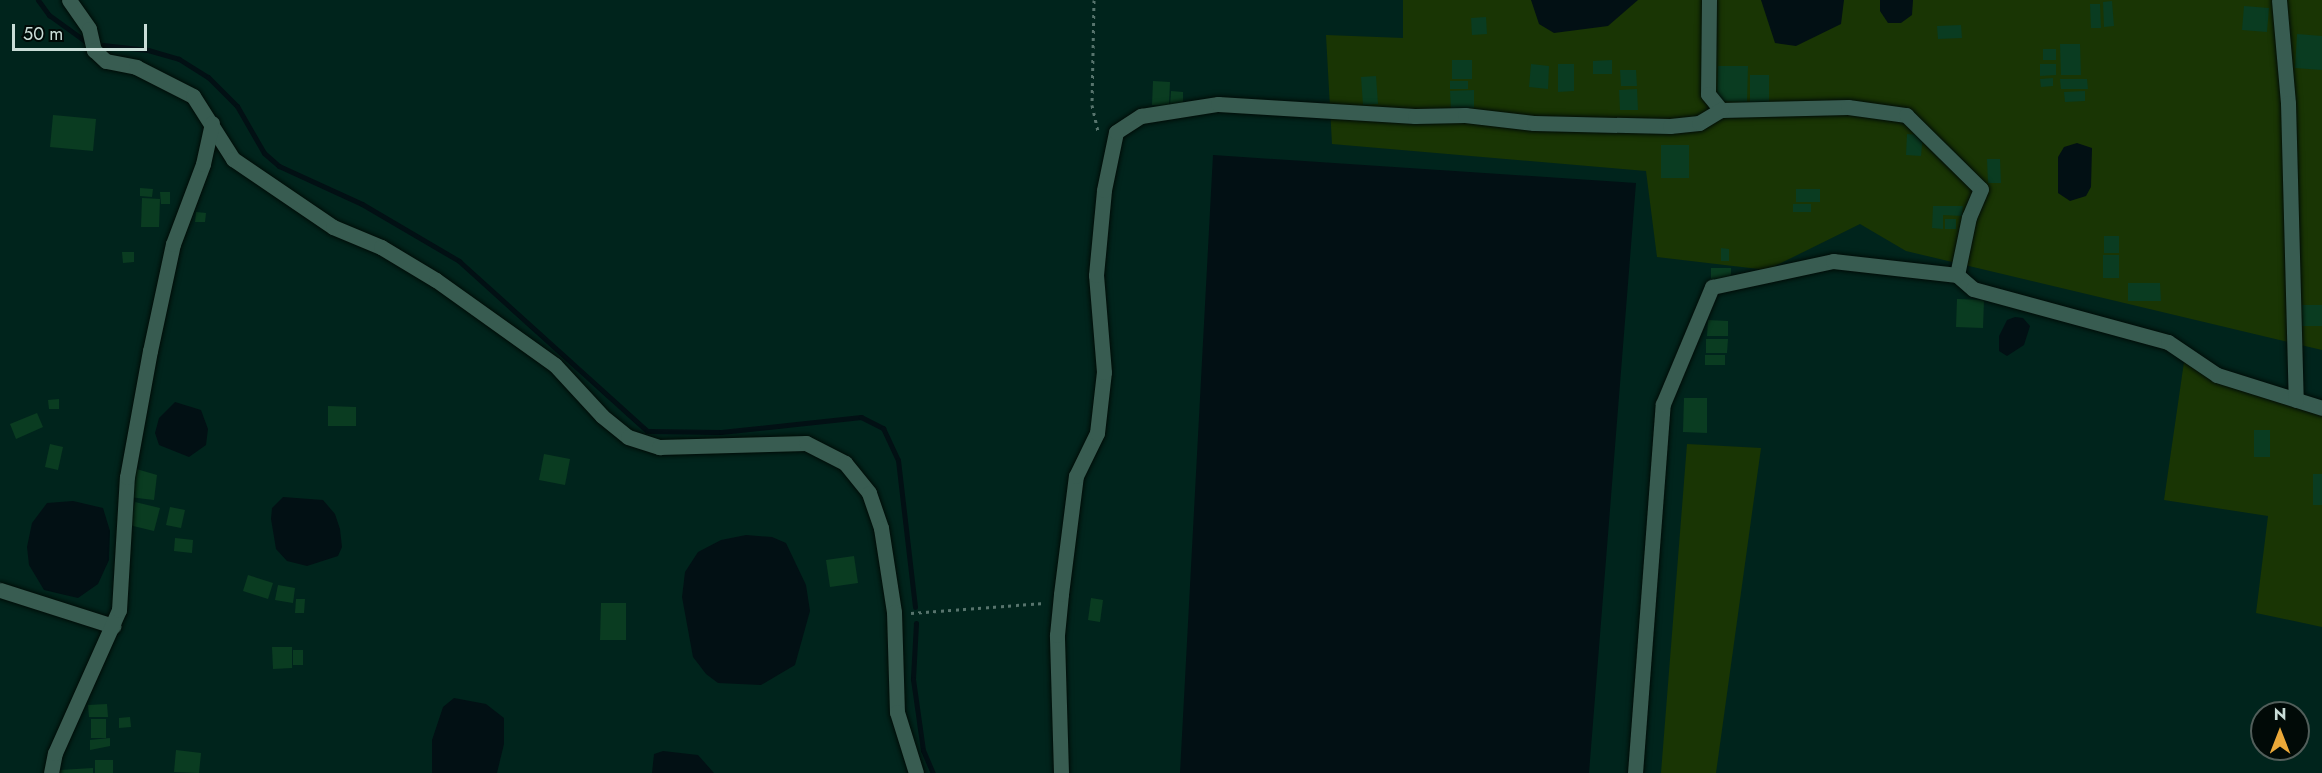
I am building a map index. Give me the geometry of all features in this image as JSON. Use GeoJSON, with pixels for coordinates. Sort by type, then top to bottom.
{"type":"FeatureCollection","features":[{"type":"Feature","properties":{"kind":"street"},"geometry":{"type":"LineString","coordinates":[[69,0],[89,29],[94,50],[106,61],[136,67],[193,96],[213,123],[233,159],[333,227],[381,247],[436,280],[555,364],[602,416],[628,437],[659,447],[806,443],[845,463],[869,493],[881,528],[894,612],[897,712],[916,773]]}},
{"type":"Feature","properties":{"kind":"street"},"geometry":{"type":"LineString","coordinates":[[1710,0],[1708,94],[1721,110]]}},
{"type":"Feature","properties":{"kind":"street"},"geometry":{"type":"LineString","coordinates":[[2279,0],[2288,103],[2296,400]]}},
{"type":"Feature","properties":{"kind":"street"},"geometry":{"type":"LineString","coordinates":[[1061,773],[1060,601],[1076,476],[1097,433],[1104,372],[1096,275],[1110,161],[1116,132],[1141,116],[1218,104],[1415,116],[1465,115],[1534,123],[1670,126],[1699,123],[1721,110],[1848,107],[1906,115],[1981,189],[1969,217],[1957,275]]}},
{"type":"Feature","properties":{"kind":"street"},"geometry":{"type":"LineString","coordinates":[[51,773],[55,753],[119,610],[127,477],[150,351],[173,244],[203,165],[213,123]]}},
{"type":"Feature","properties":{"kind":"street"},"geometry":{"type":"LineString","coordinates":[[1635,773],[1663,404],[1712,287],[1833,261],[1957,275],[1973,289],[2168,342],[2217,375],[2322,408]]}},
{"type":"Feature","properties":{"kind":"street"},"geometry":{"type":"LineString","coordinates":[[0,590],[113,626]]}},
{"type":"Feature","properties":{"kind":"path"},"geometry":{"type":"LineString","coordinates":[[1094,0],[1092,105],[1100,138],[1110,161]]}},
{"type":"Feature","properties":{"kind":"path"},"geometry":{"type":"LineString","coordinates":[[894,612],[1060,601]]}},
{"type":"Feature","properties":{"kind":"green space"},"geometry":{"type":"Polygon","coordinates":[[[1403,0],[2322,0],[2322,350],[1906,251],[1860,224],[1767,270],[1657,257],[1646,171],[1332,144],[1326,35],[1403,38],[1403,0]]]}},
{"type":"Feature","properties":{"kind":"green space"},"geometry":{"type":"Polygon","coordinates":[[[2184,362],[2322,404],[2322,627],[2256,613],[2268,516],[2164,500],[2184,362]]]}},
{"type":"Feature","properties":{"kind":"green space"},"geometry":{"type":"Polygon","coordinates":[[[1687,444],[1761,448],[1716,773],[1661,773],[1687,444]]]}},
{"type":"Feature","properties":{"kind":"shaded area"},"geometry":{"type":"Polygon","coordinates":[[[1531,0],[1638,0],[1608,26],[1554,33],[1539,24],[1531,0]]]}},
{"type":"Feature","properties":{"kind":"shaded area"},"geometry":{"type":"Polygon","coordinates":[[[1761,0],[1844,0],[1841,24],[1796,46],[1775,43],[1761,0]]]}},
{"type":"Feature","properties":{"kind":"shaded area"},"geometry":{"type":"Polygon","coordinates":[[[1880,0],[1913,0],[1912,15],[1901,23],[1888,23],[1880,11],[1880,0]]]}},
{"type":"Feature","properties":{"kind":"shaded area"},"geometry":{"type":"Polygon","coordinates":[[[2077,143],[2092,148],[2091,187],[2086,196],[2070,201],[2058,193],[2058,157],[2064,147],[2077,143]]]}},
{"type":"Feature","properties":{"kind":"shaded area"},"geometry":{"type":"Polygon","coordinates":[[[1213,155],[1636,183],[1589,773],[1180,773],[1213,155]]]}},
{"type":"Feature","properties":{"kind":"shaded area"},"geometry":{"type":"Polygon","coordinates":[[[2015,317],[2023,318],[2030,326],[2024,345],[2007,356],[1999,351],[1999,336],[2007,320],[2015,317]]]}},
{"type":"Feature","properties":{"kind":"shaded area"},"geometry":{"type":"Polygon","coordinates":[[[175,402],[201,410],[208,429],[206,445],[189,457],[159,445],[155,433],[159,418],[175,402]]]}},
{"type":"Feature","properties":{"kind":"shaded area"},"geometry":{"type":"Polygon","coordinates":[[[283,497],[323,500],[335,514],[340,529],[342,547],[338,556],[307,566],[287,561],[276,549],[271,519],[272,508],[283,497]]]}},
{"type":"Feature","properties":{"kind":"shaded area"},"geometry":{"type":"Polygon","coordinates":[[[73,501],[103,508],[110,531],[109,560],[98,584],[78,598],[44,590],[29,565],[27,547],[32,523],[47,503],[73,501]]]}},
{"type":"Feature","properties":{"kind":"shaded area"},"geometry":{"type":"Polygon","coordinates":[[[746,535],[772,537],[786,543],[806,585],[810,611],[795,665],[761,685],[718,683],[706,674],[693,657],[682,597],[685,572],[698,552],[721,540],[746,535]]]}},
{"type":"Feature","properties":{"kind":"shaded area"},"geometry":{"type":"Polygon","coordinates":[[[454,698],[486,704],[504,718],[504,744],[497,773],[432,773],[432,740],[443,707],[454,698]]]}},
{"type":"Feature","properties":{"kind":"shaded area"},"geometry":{"type":"Polygon","coordinates":[[[663,751],[698,755],[714,773],[652,773],[654,754],[663,751]]]}},
{"type":"Feature","properties":{"kind":"building"},"geometry":{"type":"Polygon","coordinates":[[[2112,1],[2114,26],[2104,27],[2103,2],[2112,1]]]}},
{"type":"Feature","properties":{"kind":"building"},"geometry":{"type":"Polygon","coordinates":[[[2090,4],[2100,4],[2101,28],[2091,28],[2090,4]]]}},
{"type":"Feature","properties":{"kind":"building"},"geometry":{"type":"Polygon","coordinates":[[[2244,6],[2269,8],[2267,32],[2242,30],[2244,6]]]}},
{"type":"Feature","properties":{"kind":"building"},"geometry":{"type":"Polygon","coordinates":[[[1486,17],[1487,34],[1472,35],[1471,18],[1486,17]]]}},
{"type":"Feature","properties":{"kind":"building"},"geometry":{"type":"Polygon","coordinates":[[[1961,25],[1962,38],[1938,39],[1937,26],[1961,25]]]}},
{"type":"Feature","properties":{"kind":"building"},"geometry":{"type":"Polygon","coordinates":[[[2297,34],[2322,36],[2322,70],[2295,68],[2297,34]]]}},
{"type":"Feature","properties":{"kind":"building"},"geometry":{"type":"Polygon","coordinates":[[[2060,44],[2080,44],[2081,75],[2061,75],[2060,44]]]}},
{"type":"Feature","properties":{"kind":"building"},"geometry":{"type":"Polygon","coordinates":[[[2043,49],[2056,49],[2056,60],[2043,60],[2043,49]]]}},
{"type":"Feature","properties":{"kind":"building"},"geometry":{"type":"Polygon","coordinates":[[[1452,60],[1472,60],[1472,79],[1452,79],[1452,60]]]}},
{"type":"Feature","properties":{"kind":"building"},"geometry":{"type":"Polygon","coordinates":[[[1612,60],[1612,74],[1593,74],[1593,61],[1612,60]]]}},
{"type":"Feature","properties":{"kind":"building"},"geometry":{"type":"Polygon","coordinates":[[[1531,64],[1549,66],[1548,89],[1529,87],[1531,64]]]}},
{"type":"Feature","properties":{"kind":"building"},"geometry":{"type":"Polygon","coordinates":[[[1558,64],[1574,64],[1574,91],[1558,92],[1558,64]]]}},
{"type":"Feature","properties":{"kind":"building"},"geometry":{"type":"Polygon","coordinates":[[[2040,64],[2056,64],[2056,75],[2040,76],[2040,64]]]}},
{"type":"Feature","properties":{"kind":"building"},"geometry":{"type":"Polygon","coordinates":[[[1718,66],[1748,66],[1747,102],[1717,101],[1718,66]]]}},
{"type":"Feature","properties":{"kind":"building"},"geometry":{"type":"Polygon","coordinates":[[[1620,70],[1636,70],[1637,86],[1621,86],[1620,70]]]}},
{"type":"Feature","properties":{"kind":"building"},"geometry":{"type":"Polygon","coordinates":[[[1750,75],[1769,75],[1769,102],[1750,102],[1750,75]]]}},
{"type":"Feature","properties":{"kind":"building"},"geometry":{"type":"Polygon","coordinates":[[[1376,76],[1378,104],[1363,105],[1361,77],[1376,76]]]}},
{"type":"Feature","properties":{"kind":"building"},"geometry":{"type":"Polygon","coordinates":[[[2053,78],[2053,86],[2041,87],[2040,79],[2053,78]]]}},
{"type":"Feature","properties":{"kind":"building"},"geometry":{"type":"Polygon","coordinates":[[[2060,79],[2087,79],[2088,89],[2061,89],[2060,79]]]}},
{"type":"Feature","properties":{"kind":"building"},"geometry":{"type":"Polygon","coordinates":[[[1153,81],[1170,82],[1169,106],[1152,105],[1153,81]]]}},
{"type":"Feature","properties":{"kind":"building"},"geometry":{"type":"Polygon","coordinates":[[[1450,81],[1468,81],[1468,89],[1450,89],[1450,81]]]}},
{"type":"Feature","properties":{"kind":"building"},"geometry":{"type":"Polygon","coordinates":[[[1637,89],[1638,110],[1620,110],[1619,90],[1637,89]]]}},
{"type":"Feature","properties":{"kind":"building"},"geometry":{"type":"Polygon","coordinates":[[[1474,90],[1474,108],[1451,109],[1450,91],[1474,90]]]}},
{"type":"Feature","properties":{"kind":"building"},"geometry":{"type":"Polygon","coordinates":[[[1171,91],[1183,92],[1183,107],[1170,106],[1171,91]]]}},
{"type":"Feature","properties":{"kind":"building"},"geometry":{"type":"Polygon","coordinates":[[[2085,91],[2085,101],[2065,102],[2064,92],[2085,91]]]}},
{"type":"Feature","properties":{"kind":"building"},"geometry":{"type":"Polygon","coordinates":[[[53,115],[96,119],[93,151],[50,147],[53,115]]]}},
{"type":"Feature","properties":{"kind":"building"},"geometry":{"type":"Polygon","coordinates":[[[1907,134],[1923,135],[1921,156],[1906,155],[1907,134]]]}},
{"type":"Feature","properties":{"kind":"building"},"geometry":{"type":"Polygon","coordinates":[[[1661,145],[1689,145],[1689,178],[1661,178],[1661,145]]]}},
{"type":"Feature","properties":{"kind":"building"},"geometry":{"type":"Polygon","coordinates":[[[1987,159],[2000,159],[2001,183],[1988,183],[1987,159]]]}},
{"type":"Feature","properties":{"kind":"building"},"geometry":{"type":"Polygon","coordinates":[[[140,188],[153,189],[152,197],[140,196],[140,188]]]}},
{"type":"Feature","properties":{"kind":"building"},"geometry":{"type":"Polygon","coordinates":[[[1796,189],[1820,189],[1820,202],[1796,202],[1796,189]]]}},
{"type":"Feature","properties":{"kind":"building"},"geometry":{"type":"Polygon","coordinates":[[[160,192],[170,192],[170,204],[161,204],[160,192]]]}},
{"type":"Feature","properties":{"kind":"building"},"geometry":{"type":"Polygon","coordinates":[[[142,198],[160,199],[159,227],[141,227],[142,198]]]}},
{"type":"Feature","properties":{"kind":"building"},"geometry":{"type":"Polygon","coordinates":[[[1793,204],[1811,204],[1811,212],[1793,212],[1793,204]]]}},
{"type":"Feature","properties":{"kind":"building"},"geometry":{"type":"Polygon","coordinates":[[[1933,206],[1963,206],[1962,216],[1943,215],[1943,229],[1932,228],[1933,206]]]}},
{"type":"Feature","properties":{"kind":"building"},"geometry":{"type":"Polygon","coordinates":[[[196,212],[206,213],[205,222],[195,222],[196,212]]]}},
{"type":"Feature","properties":{"kind":"building"},"geometry":{"type":"Polygon","coordinates":[[[1945,219],[1956,219],[1956,229],[1945,229],[1945,219]]]}},
{"type":"Feature","properties":{"kind":"building"},"geometry":{"type":"Polygon","coordinates":[[[2104,236],[2119,236],[2119,253],[2104,253],[2104,236]]]}},
{"type":"Feature","properties":{"kind":"building"},"geometry":{"type":"Polygon","coordinates":[[[1721,248],[1729,249],[1729,261],[1721,261],[1721,248]]]}},
{"type":"Feature","properties":{"kind":"building"},"geometry":{"type":"Polygon","coordinates":[[[122,252],[134,252],[134,262],[123,263],[122,252]]]}},
{"type":"Feature","properties":{"kind":"building"},"geometry":{"type":"Polygon","coordinates":[[[2103,255],[2119,255],[2119,278],[2103,278],[2103,255]]]}},
{"type":"Feature","properties":{"kind":"building"},"geometry":{"type":"Polygon","coordinates":[[[1711,268],[1731,268],[1731,281],[1711,281],[1711,268]]]}},
{"type":"Feature","properties":{"kind":"building"},"geometry":{"type":"Polygon","coordinates":[[[2128,283],[2160,283],[2161,301],[2128,301],[2128,283]]]}},
{"type":"Feature","properties":{"kind":"building"},"geometry":{"type":"Polygon","coordinates":[[[1957,299],[1984,300],[1983,328],[1956,327],[1957,299]]]}},
{"type":"Feature","properties":{"kind":"building"},"geometry":{"type":"Polygon","coordinates":[[[2302,305],[2322,305],[2322,326],[2302,326],[2302,305]]]}},
{"type":"Feature","properties":{"kind":"building"},"geometry":{"type":"Polygon","coordinates":[[[1708,320],[1728,321],[1728,336],[1707,336],[1708,320]]]}},
{"type":"Feature","properties":{"kind":"building"},"geometry":{"type":"Polygon","coordinates":[[[1706,339],[1728,339],[1727,353],[1706,353],[1706,339]]]}},
{"type":"Feature","properties":{"kind":"building"},"geometry":{"type":"Polygon","coordinates":[[[1705,355],[1725,355],[1725,365],[1705,365],[1705,355]]]}},
{"type":"Feature","properties":{"kind":"building"},"geometry":{"type":"Polygon","coordinates":[[[1684,398],[1707,398],[1707,433],[1683,432],[1684,398]]]}},
{"type":"Feature","properties":{"kind":"building"},"geometry":{"type":"Polygon","coordinates":[[[59,399],[59,409],[49,409],[48,400],[59,399]]]}},
{"type":"Feature","properties":{"kind":"building"},"geometry":{"type":"Polygon","coordinates":[[[328,406],[356,407],[356,426],[328,426],[328,406]]]}},
{"type":"Feature","properties":{"kind":"building"},"geometry":{"type":"Polygon","coordinates":[[[37,413],[43,427],[16,439],[10,424],[37,413]]]}},
{"type":"Feature","properties":{"kind":"building"},"geometry":{"type":"Polygon","coordinates":[[[2254,430],[2270,430],[2270,457],[2254,457],[2254,430]]]}},
{"type":"Feature","properties":{"kind":"building"},"geometry":{"type":"Polygon","coordinates":[[[50,444],[63,447],[58,470],[45,467],[50,444]]]}},
{"type":"Feature","properties":{"kind":"building"},"geometry":{"type":"Polygon","coordinates":[[[544,454],[570,459],[565,485],[539,480],[544,454]]]}},
{"type":"Feature","properties":{"kind":"building"},"geometry":{"type":"Polygon","coordinates":[[[133,468],[157,475],[154,500],[129,497],[133,468]]]}},
{"type":"Feature","properties":{"kind":"building"},"geometry":{"type":"Polygon","coordinates":[[[2313,474],[2322,474],[2322,505],[2313,505],[2313,474]]]}},
{"type":"Feature","properties":{"kind":"building"},"geometry":{"type":"Polygon","coordinates":[[[135,502],[160,508],[154,531],[129,525],[135,502]]]}},
{"type":"Feature","properties":{"kind":"building"},"geometry":{"type":"Polygon","coordinates":[[[170,507],[185,510],[181,528],[166,525],[170,507]]]}},
{"type":"Feature","properties":{"kind":"building"},"geometry":{"type":"Polygon","coordinates":[[[175,538],[193,540],[192,553],[174,551],[175,538]]]}},
{"type":"Feature","properties":{"kind":"building"},"geometry":{"type":"Polygon","coordinates":[[[854,556],[858,583],[830,587],[826,560],[854,556]]]}},
{"type":"Feature","properties":{"kind":"building"},"geometry":{"type":"Polygon","coordinates":[[[248,575],[273,583],[268,599],[243,591],[248,575]]]}},
{"type":"Feature","properties":{"kind":"building"},"geometry":{"type":"Polygon","coordinates":[[[278,585],[295,588],[293,603],[275,600],[278,585]]]}},
{"type":"Feature","properties":{"kind":"building"},"geometry":{"type":"Polygon","coordinates":[[[1091,598],[1103,600],[1100,622],[1088,620],[1091,598]]]}},
{"type":"Feature","properties":{"kind":"building"},"geometry":{"type":"Polygon","coordinates":[[[296,599],[305,599],[304,613],[295,613],[296,599]]]}},
{"type":"Feature","properties":{"kind":"building"},"geometry":{"type":"Polygon","coordinates":[[[601,603],[626,603],[626,640],[600,640],[601,603]]]}},
{"type":"Feature","properties":{"kind":"building"},"geometry":{"type":"Polygon","coordinates":[[[272,647],[292,647],[292,668],[273,669],[272,647]]]}},
{"type":"Feature","properties":{"kind":"building"},"geometry":{"type":"Polygon","coordinates":[[[293,650],[303,650],[303,665],[293,665],[293,650]]]}},
{"type":"Feature","properties":{"kind":"building"},"geometry":{"type":"Polygon","coordinates":[[[107,704],[108,717],[89,717],[88,705],[107,704]]]}},
{"type":"Feature","properties":{"kind":"building"},"geometry":{"type":"Polygon","coordinates":[[[130,717],[131,727],[119,728],[119,718],[130,717]]]}},
{"type":"Feature","properties":{"kind":"building"},"geometry":{"type":"Polygon","coordinates":[[[91,719],[106,719],[106,738],[91,738],[91,719]]]}},
{"type":"Feature","properties":{"kind":"building"},"geometry":{"type":"Polygon","coordinates":[[[110,738],[110,746],[90,750],[90,740],[110,738]]]}},
{"type":"Feature","properties":{"kind":"building"},"geometry":{"type":"Polygon","coordinates":[[[176,750],[201,753],[199,773],[174,772],[176,750]]]}},
{"type":"Feature","properties":{"kind":"building"},"geometry":{"type":"Polygon","coordinates":[[[95,760],[113,760],[113,773],[95,773],[95,760]]]}},
{"type":"Feature","properties":{"kind":"building"},"geometry":{"type":"Polygon","coordinates":[[[93,768],[93,773],[60,773],[60,770],[93,768]]]}},
{"type":"Feature","properties":{"kind":"waterway"},"geometry":{"type":"LineString","coordinates":[[38,0],[49,15],[85,41]]}},
{"type":"Feature","properties":{"kind":"waterway"},"geometry":{"type":"LineString","coordinates":[[103,45],[148,50],[179,59],[208,77],[237,106],[264,153],[279,166],[362,204],[459,261],[647,431],[721,432],[861,417],[883,428],[898,460],[915,607]]}},
{"type":"Feature","properties":{"kind":"waterway"},"geometry":{"type":"LineString","coordinates":[[916,623],[913,679],[923,750],[933,773]]}}]}
